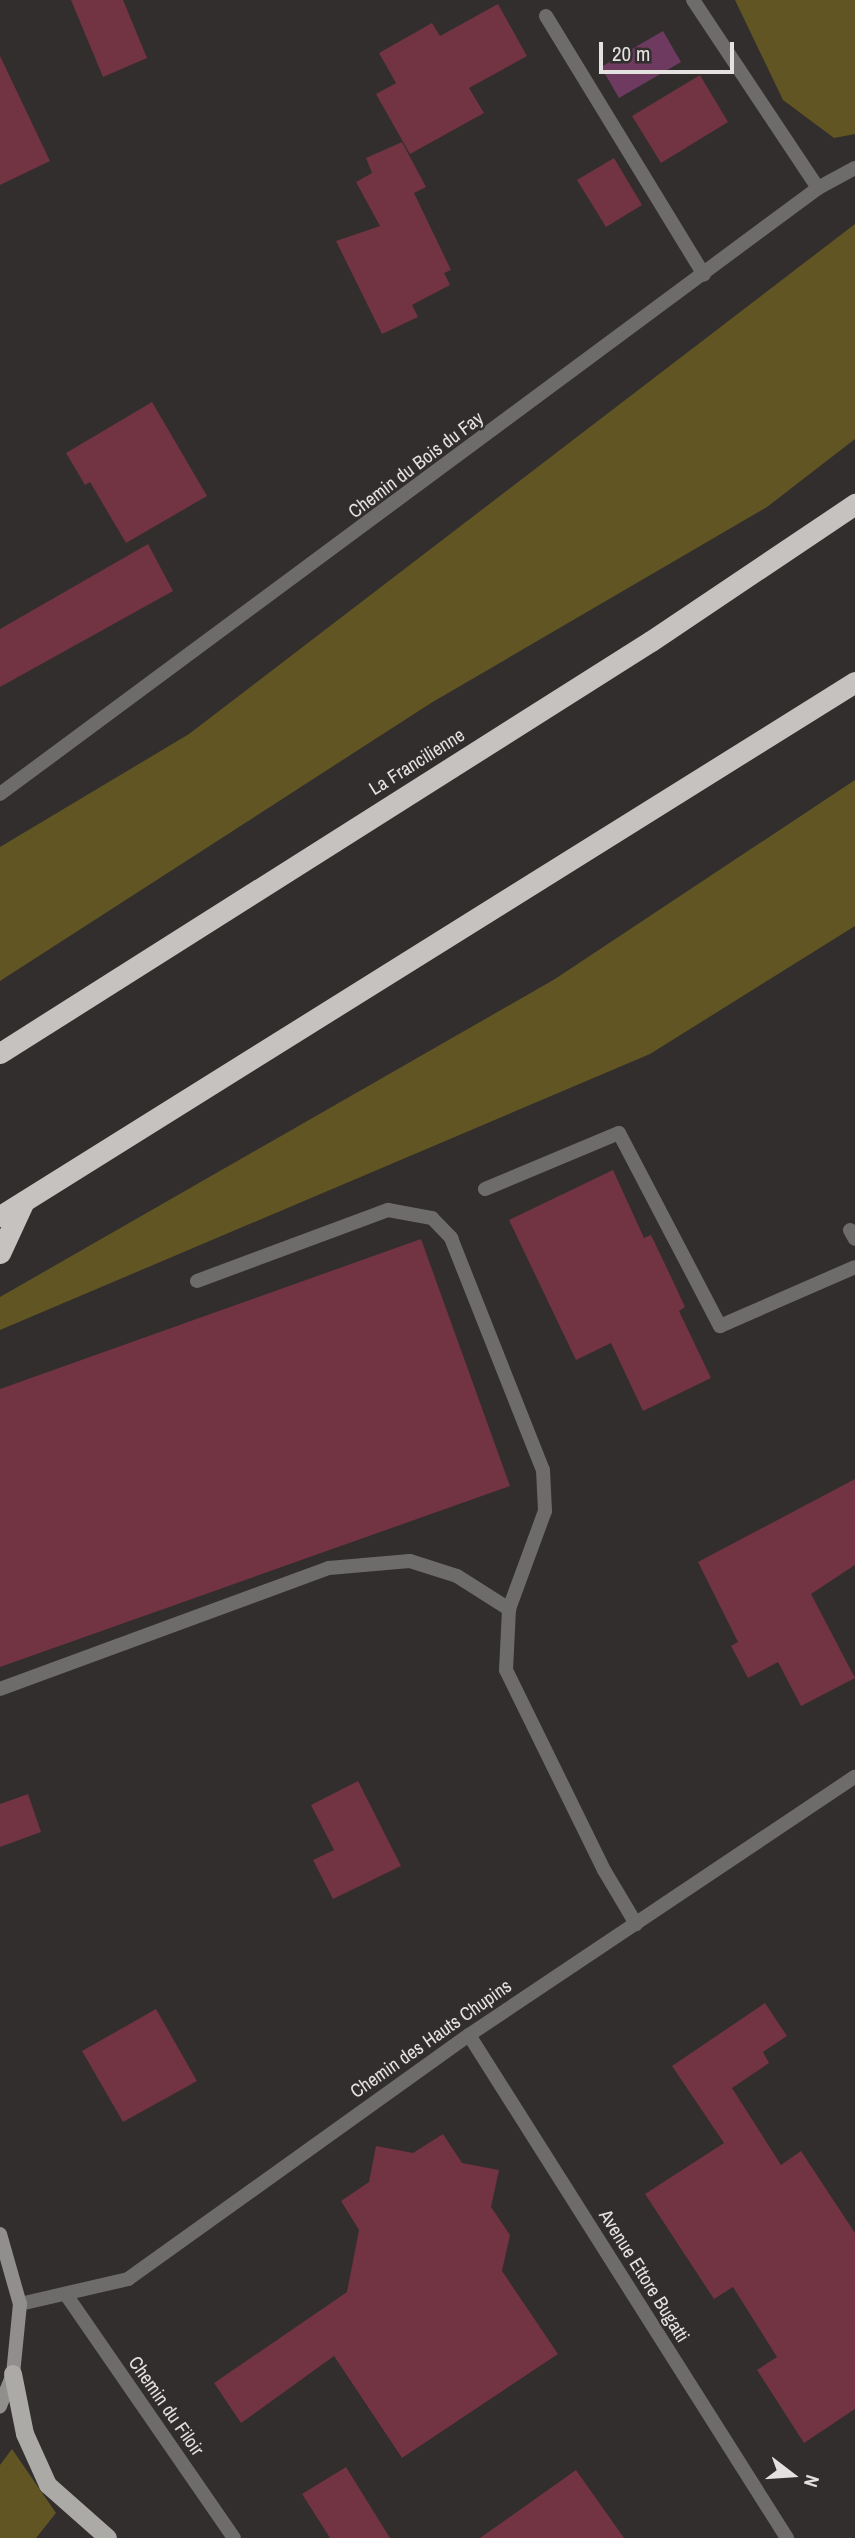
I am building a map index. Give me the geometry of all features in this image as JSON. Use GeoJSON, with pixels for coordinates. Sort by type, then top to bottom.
{"type":"FeatureCollection","features":[{"type":"Feature","properties":{"kind":"highway","name":"La Francilienne"},"geometry":{"type":"LineString","coordinates":[[0,1053],[651,641],[855,505]]}},
{"type":"Feature","properties":{"kind":"highway"},"geometry":{"type":"LineString","coordinates":[[0,1216],[855,682]]}},
{"type":"Feature","properties":{"kind":"highway"},"geometry":{"type":"LineString","coordinates":[[0,1252],[24,1201]]}},
{"type":"Feature","properties":{"kind":"main road"},"geometry":{"type":"LineString","coordinates":[[13,2374],[25,2434],[48,2485],[101,2536]]}},
{"type":"Feature","properties":{"kind":"street"},"geometry":{"type":"LineString","coordinates":[[694,0],[818,188]]}},
{"type":"Feature","properties":{"kind":"street"},"geometry":{"type":"LineString","coordinates":[[546,16],[704,275]]}},
{"type":"Feature","properties":{"kind":"street","name":"Chemin du Bois du Fay"},"geometry":{"type":"LineString","coordinates":[[0,794],[818,188],[855,168]]}},
{"type":"Feature","properties":{"kind":"street"},"geometry":{"type":"LineString","coordinates":[[485,1189],[619,1133],[720,1326],[855,1267]]}},
{"type":"Feature","properties":{"kind":"street"},"geometry":{"type":"LineString","coordinates":[[197,1281],[388,1210],[432,1218],[451,1238],[543,1470],[545,1511],[509,1609],[506,1670],[604,1870],[636,1924]]}},
{"type":"Feature","properties":{"kind":"street"},"geometry":{"type":"LineString","coordinates":[[0,1689],[329,1567],[410,1561],[457,1576],[509,1609]]}},
{"type":"Feature","properties":{"kind":"street","name":"Chemin des Hauts Chupins"},"geometry":{"type":"LineString","coordinates":[[20,2304],[67,2296],[128,2279],[469,2035],[855,1777]]}},
{"type":"Feature","properties":{"kind":"street","name":"Avenue Ettore Bugatti"},"geometry":{"type":"LineString","coordinates":[[469,2035],[787,2538]]}},
{"type":"Feature","properties":{"kind":"street"},"geometry":{"type":"LineString","coordinates":[[0,2234],[20,2304],[13,2374],[0,2406]]}},
{"type":"Feature","properties":{"kind":"street","name":"Chemin du Filoir"},"geometry":{"type":"LineString","coordinates":[[67,2296],[234,2538]]}},
{"type":"Feature","properties":{"kind":"shaded area"},"geometry":{"type":"Polygon","coordinates":[[[735,0],[855,0],[855,134],[834,138],[783,100],[735,0]]]}},
{"type":"Feature","properties":{"kind":"shaded area"},"geometry":{"type":"Polygon","coordinates":[[[663,31],[681,62],[619,98],[601,67],[663,31]]]}},
{"type":"Feature","properties":{"kind":"shaded area"},"geometry":{"type":"Polygon","coordinates":[[[855,224],[855,439],[767,507],[431,703],[0,981],[0,847],[189,734],[855,224]]]}},
{"type":"Feature","properties":{"kind":"shaded area"},"geometry":{"type":"Polygon","coordinates":[[[855,780],[855,926],[650,1054],[0,1330],[0,1297],[555,979],[855,780]]]}},
{"type":"Feature","properties":{"kind":"shaded area"},"geometry":{"type":"Polygon","coordinates":[[[12,2449],[56,2513],[36,2538],[0,2538],[0,2465],[12,2449]]]}},
{"type":"Feature","properties":{"kind":"building"},"geometry":{"type":"Polygon","coordinates":[[[71,0],[123,0],[147,58],[103,77],[71,0]]]}},
{"type":"Feature","properties":{"kind":"building"},"geometry":{"type":"Polygon","coordinates":[[[498,4],[527,56],[469,88],[484,113],[410,154],[376,94],[396,83],[379,53],[432,23],[440,36],[498,4]]]}},
{"type":"Feature","properties":{"kind":"building"},"geometry":{"type":"Polygon","coordinates":[[[0,56],[50,161],[0,185],[0,56]]]}},
{"type":"Feature","properties":{"kind":"building"},"geometry":{"type":"Polygon","coordinates":[[[700,75],[728,122],[661,163],[632,116],[700,75]]]}},
{"type":"Feature","properties":{"kind":"building"},"geometry":{"type":"Polygon","coordinates":[[[402,142],[426,187],[414,193],[451,270],[444,273],[450,285],[412,305],[418,317],[382,334],[336,241],[380,226],[356,182],[372,173],[366,158],[402,142]]]}},
{"type":"Feature","properties":{"kind":"building"},"geometry":{"type":"Polygon","coordinates":[[[614,158],[642,205],[606,227],[577,180],[614,158]]]}},
{"type":"Feature","properties":{"kind":"building"},"geometry":{"type":"Polygon","coordinates":[[[152,402],[207,496],[126,543],[90,482],[85,485],[66,453],[152,402]]]}},
{"type":"Feature","properties":{"kind":"building"},"geometry":{"type":"Polygon","coordinates":[[[148,544],[173,591],[0,687],[0,629],[148,544]]]}},
{"type":"Feature","properties":{"kind":"building"},"geometry":{"type":"Polygon","coordinates":[[[613,1170],[644,1238],[651,1235],[672,1279],[685,1307],[679,1311],[711,1378],[643,1411],[611,1343],[576,1360],[509,1220],[613,1170]]]}},
{"type":"Feature","properties":{"kind":"building"},"geometry":{"type":"Polygon","coordinates":[[[421,1239],[510,1486],[0,1667],[0,1389],[421,1239]]]}},
{"type":"Feature","properties":{"kind":"building"},"geometry":{"type":"Polygon","coordinates":[[[855,1479],[855,1565],[811,1594],[855,1678],[801,1706],[778,1662],[748,1678],[731,1646],[738,1642],[698,1562],[855,1479]]]}},
{"type":"Feature","properties":{"kind":"building"},"geometry":{"type":"Polygon","coordinates":[[[358,1781],[401,1866],[333,1899],[313,1860],[334,1850],[311,1805],[358,1781]]]}},
{"type":"Feature","properties":{"kind":"building"},"geometry":{"type":"Polygon","coordinates":[[[28,1794],[41,1832],[0,1847],[0,1804],[28,1794]]]}},
{"type":"Feature","properties":{"kind":"building"},"geometry":{"type":"Polygon","coordinates":[[[765,2003],[787,2036],[763,2052],[769,2063],[732,2088],[781,2165],[801,2151],[855,2233],[855,2409],[804,2443],[757,2370],[777,2357],[733,2287],[714,2299],[645,2194],[724,2143],[672,2066],[765,2003]]]}},
{"type":"Feature","properties":{"kind":"building"},"geometry":{"type":"Polygon","coordinates":[[[156,2009],[197,2081],[123,2122],[82,2051],[156,2009]]]}},
{"type":"Feature","properties":{"kind":"building"},"geometry":{"type":"Polygon","coordinates":[[[443,2134],[462,2163],[499,2170],[491,2207],[510,2235],[502,2271],[558,2354],[402,2458],[334,2356],[241,2423],[214,2383],[347,2292],[359,2230],[341,2201],[369,2182],[376,2146],[413,2153],[443,2134]]]}},
{"type":"Feature","properties":{"kind":"building"},"geometry":{"type":"Polygon","coordinates":[[[346,2467],[390,2538],[330,2538],[302,2494],[346,2467]]]}},
{"type":"Feature","properties":{"kind":"building"},"geometry":{"type":"Polygon","coordinates":[[[576,2470],[624,2538],[480,2538],[576,2470]]]}}]}
